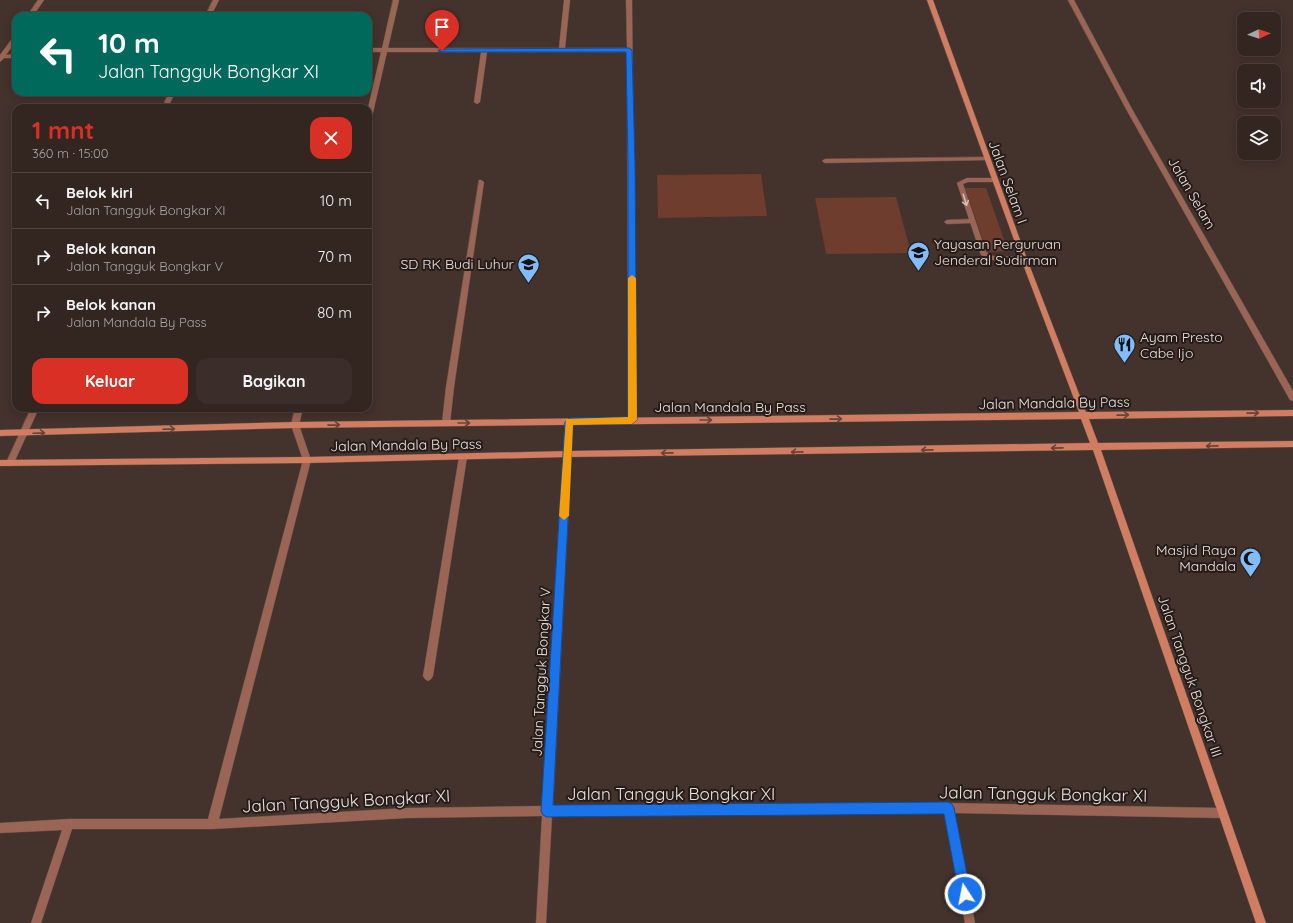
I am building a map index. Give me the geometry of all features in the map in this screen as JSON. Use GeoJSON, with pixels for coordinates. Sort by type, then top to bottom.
{"type":"FeatureCollection","features":[{"type":"Feature","properties":{"kind":"street"},"geometry":{"type":"LineString","coordinates":[[33,12],[42,0]]}},
{"type":"Feature","properties":{"kind":"street"},"geometry":{"type":"LineString","coordinates":[[210,12],[216,0]]}},
{"type":"Feature","properties":{"kind":"street"},"geometry":{"type":"LineString","coordinates":[[372,104],[396,0]]}},
{"type":"Feature","properties":{"kind":"street"},"geometry":{"type":"LineString","coordinates":[[562,49],[567,0]]}},
{"type":"Feature","properties":{"kind":"street"},"geometry":{"type":"LineString","coordinates":[[629,0],[632,164],[632,420]]}},
{"type":"Feature","properties":{"kind":"street","name":"Jalan Selam I"},"geometry":{"type":"LineString","coordinates":[[930,0],[1024,259],[1084,415]]}},
{"type":"Feature","properties":{"kind":"street","name":"Jalan Selam"},"geometry":{"type":"LineString","coordinates":[[1071,0],[1133,116],[1293,398]]}},
{"type":"Feature","properties":{"kind":"street"},"geometry":{"type":"LineString","coordinates":[[1,58],[12,43]]}},
{"type":"Feature","properties":{"kind":"street"},"geometry":{"type":"LineString","coordinates":[[372,50],[629,50]]}},
{"type":"Feature","properties":{"kind":"street"},"geometry":{"type":"LineString","coordinates":[[477,102],[484,51]]}},
{"type":"Feature","properties":{"kind":"street"},"geometry":{"type":"LineString","coordinates":[[1,58],[12,57]]}},
{"type":"Feature","properties":{"kind":"street"},"geometry":{"type":"LineString","coordinates":[[825,161],[987,159]]}},
{"type":"Feature","properties":{"kind":"street"},"geometry":{"type":"LineString","coordinates":[[995,180],[967,180],[960,183],[972,221],[985,256],[992,258],[1024,259]]}},
{"type":"Feature","properties":{"kind":"street"},"geometry":{"type":"LineString","coordinates":[[446,423],[450,387],[481,182]]}},
{"type":"Feature","properties":{"kind":"street"},"geometry":{"type":"LineString","coordinates":[[947,222],[972,221]]}},
{"type":"Feature","properties":{"kind":"street"},"geometry":{"type":"LineString","coordinates":[[10,463],[33,412]]}},
{"type":"Feature","properties":{"kind":"street"},"geometry":{"type":"LineString","coordinates":[[212,824],[307,460],[295,425],[298,412]]}},
{"type":"Feature","properties":{"kind":"street","name":"Jalan Mandala By Pass"},"geometry":{"type":"LineString","coordinates":[[0,433],[24,434],[295,425],[1293,413]]}},
{"type":"Feature","properties":{"kind":"street","name":"Jalan Tangguk Bongkar III"},"geometry":{"type":"LineString","coordinates":[[1084,415],[1261,923]]}},
{"type":"Feature","properties":{"kind":"street","name":"Jalan Tangguk Bongkar V"},"geometry":{"type":"LineString","coordinates":[[541,923],[569,422]]}},
{"type":"Feature","properties":{"kind":"street","name":"Jalan Mandala By Pass"},"geometry":{"type":"LineString","coordinates":[[0,463],[307,460],[568,454],[1096,448],[1293,444]]}},
{"type":"Feature","properties":{"kind":"street"},"geometry":{"type":"LineString","coordinates":[[428,676],[463,457]]}},
{"type":"Feature","properties":{"kind":"street"},"geometry":{"type":"LineString","coordinates":[[948,808],[970,923]]}},
{"type":"Feature","properties":{"kind":"street","name":"Jalan Tangguk Bongkar XI"},"geometry":{"type":"LineString","coordinates":[[0,828],[69,824],[212,824],[407,813],[547,811],[948,808],[1222,813]]}},
{"type":"Feature","properties":{"kind":"street"},"geometry":{"type":"LineString","coordinates":[[36,923],[69,824]]}},
{"type":"Feature","properties":{"kind":"shaded area"},"geometry":{"type":"Polygon","coordinates":[[[761,174],[767,216],[658,218],[657,175],[761,174]]]}},
{"type":"Feature","properties":{"kind":"shaded area"},"geometry":{"type":"Polygon","coordinates":[[[965,188],[986,188],[1008,251],[987,252],[965,188]]]}},
{"type":"Feature","properties":{"kind":"shaded area"},"geometry":{"type":"Polygon","coordinates":[[[896,197],[911,253],[826,254],[815,198],[896,197]]]}},
{"type":"Feature","properties":{"kind":"slow traffic"},"geometry":{"type":"LineString","coordinates":[[564,516],[569,422],[632,420],[632,278]]}},
{"type":"Feature","properties":{"kind":"place","name":"Yayasan Perguruan Jenderal Sudirman"},"geometry":{"type":"Point","coordinates":[919,272]}},
{"type":"Feature","properties":{"kind":"place","name":"SD RK Budi Luhur"},"geometry":{"type":"Point","coordinates":[529,284]}},
{"type":"Feature","properties":{"kind":"place","name":"Ayam Presto Cabe Ijo"},"geometry":{"type":"Point","coordinates":[1124,364]}},
{"type":"Feature","properties":{"kind":"place","name":"Masjid Raya Mandala"},"geometry":{"type":"Point","coordinates":[1251,578]}},
{"type":"Feature","properties":{"kind":"route"},"geometry":{"type":"LineString","coordinates":[[442,51],[562,49],[629,50],[632,164],[632,420],[569,422],[547,811],[948,808],[965,894]]}}]}
